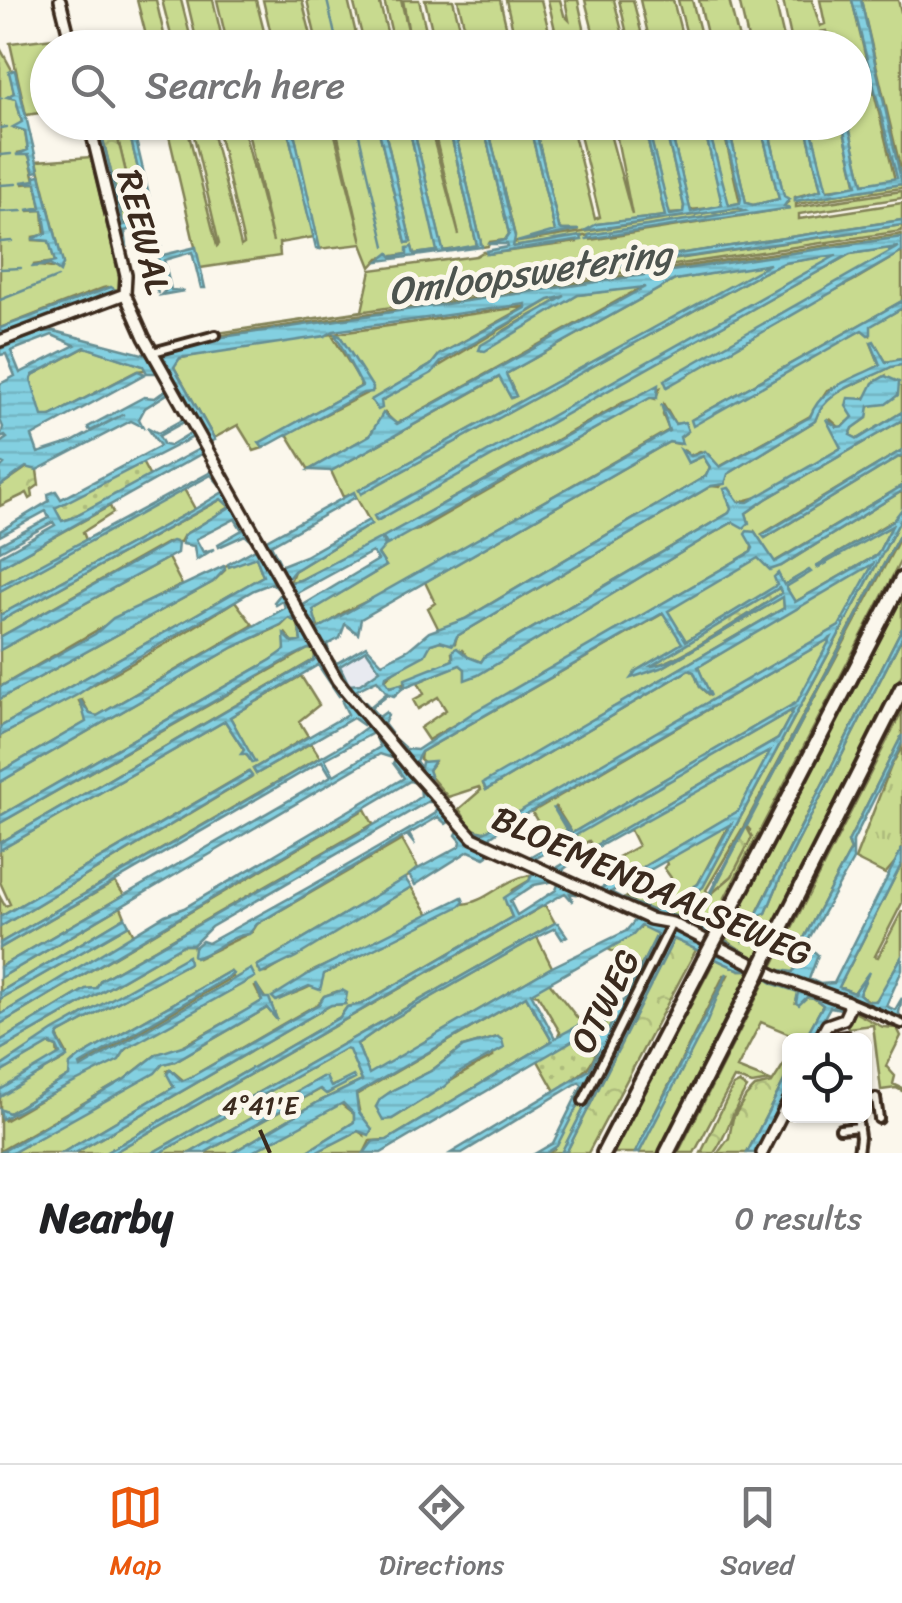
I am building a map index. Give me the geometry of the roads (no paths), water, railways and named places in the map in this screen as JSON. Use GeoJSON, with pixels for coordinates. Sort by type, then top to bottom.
{"type":"FeatureCollection","features":[{"type":"Feature","properties":{"kind":"highway"},"geometry":{"type":"LineString","coordinates":[[602,1153],[902,580]]}},
{"type":"Feature","properties":{"kind":"highway"},"geometry":{"type":"LineString","coordinates":[[667,1153],[902,688]]}},
{"type":"Feature","properties":{"kind":"street"},"geometry":{"type":"LineString","coordinates":[[60,0],[68,30]]}},
{"type":"Feature","properties":{"kind":"street","name":"REEWAL"},"geometry":{"type":"LineString","coordinates":[[93,140],[126,276],[125,294],[156,356]]}},
{"type":"Feature","properties":{"kind":"street"},"geometry":{"type":"LineString","coordinates":[[0,342],[125,294]]}},
{"type":"Feature","properties":{"kind":"street"},"geometry":{"type":"LineString","coordinates":[[156,356],[216,336]]}},
{"type":"Feature","properties":{"kind":"street","name":"BLOEMENDAALSEWEG"},"geometry":{"type":"LineString","coordinates":[[156,356],[345,692],[464,830],[483,844],[650,919],[677,926],[778,978],[902,1024]]}},
{"type":"Feature","properties":{"kind":"street","name":"OTWEG"},"geometry":{"type":"LineString","coordinates":[[583,1101],[677,926]]}},
{"type":"Feature","properties":{"kind":"street"},"geometry":{"type":"LineString","coordinates":[[823,1033],[827,1026],[844,1019],[849,1005]]}},
{"type":"Feature","properties":{"kind":"street"},"geometry":{"type":"LineString","coordinates":[[872,1099],[876,1098],[879,1120]]}},
{"type":"Feature","properties":{"kind":"street"},"geometry":{"type":"LineString","coordinates":[[762,1153],[782,1119]]}},
{"type":"Feature","properties":{"kind":"street"},"geometry":{"type":"LineString","coordinates":[[858,1123],[858,1153]]}},
{"type":"Feature","properties":{"kind":"street"},"geometry":{"type":"LineString","coordinates":[[840,1130],[858,1126]]}},
{"type":"Feature","properties":{"kind":"water"},"geometry":{"type":"Polygon","coordinates":[[[852,0],[861,0],[868,30],[860,30],[852,0]]]}},
{"type":"Feature","properties":{"kind":"water"},"geometry":{"type":"Polygon","coordinates":[[[872,49],[902,184],[795,201],[821,190],[809,140],[814,140],[827,191],[857,185],[846,140],[852,140],[863,184],[897,178],[872,79],[872,49]]]}},
{"type":"Feature","properties":{"kind":"water"},"geometry":{"type":"Polygon","coordinates":[[[14,70],[39,171],[34,172],[29,155],[16,155],[28,150],[25,131],[13,127],[22,122],[16,99],[7,97],[14,93],[9,72],[14,70]]]}},
{"type":"Feature","properties":{"kind":"water"},"geometry":{"type":"Polygon","coordinates":[[[97,140],[103,140],[124,225],[150,219],[131,140],[136,140],[163,255],[196,247],[205,288],[201,288],[192,252],[164,260],[171,290],[184,291],[161,295],[166,290],[150,225],[142,228],[158,294],[139,227],[125,231],[127,246],[122,247],[97,140]]]}},
{"type":"Feature","properties":{"kind":"water"},"geometry":{"type":"Polygon","coordinates":[[[290,140],[296,140],[320,249],[316,248],[290,140]]]}},
{"type":"Feature","properties":{"kind":"water"},"geometry":{"type":"Polygon","coordinates":[[[381,140],[387,140],[411,242],[406,243],[381,140]]]}},
{"type":"Feature","properties":{"kind":"water"},"geometry":{"type":"Polygon","coordinates":[[[412,140],[416,140],[446,251],[477,245],[452,140],[457,140],[482,247],[379,261],[389,253],[392,257],[407,254],[407,248],[412,247],[414,254],[437,251],[412,140]]]}},
{"type":"Feature","properties":{"kind":"water"},"geometry":{"type":"Polygon","coordinates":[[[487,140],[491,140],[515,237],[513,247],[581,236],[582,240],[487,254],[486,251],[508,247],[488,244],[505,240],[509,234],[487,140]]]}},
{"type":"Feature","properties":{"kind":"water"},"geometry":{"type":"Polygon","coordinates":[[[533,140],[538,140],[559,227],[579,230],[517,242],[555,231],[533,140]]]}},
{"type":"Feature","properties":{"kind":"water"},"geometry":{"type":"Polygon","coordinates":[[[648,140],[651,140],[670,215],[683,213],[684,206],[668,140],[673,140],[691,212],[722,205],[707,140],[712,140],[729,205],[740,203],[741,198],[726,140],[732,140],[746,203],[779,199],[764,140],[771,140],[784,196],[789,199],[784,206],[790,208],[587,239],[589,235],[745,211],[738,208],[584,231],[597,224],[665,216],[648,140]]]}},
{"type":"Feature","properties":{"kind":"water"},"geometry":{"type":"Polygon","coordinates":[[[40,175],[63,264],[60,272],[50,265],[31,267],[55,262],[49,241],[32,239],[47,233],[43,210],[27,210],[41,207],[36,183],[21,182],[40,175]]]}},
{"type":"Feature","properties":{"kind":"water"},"geometry":{"type":"Polygon","coordinates":[[[902,220],[902,225],[432,295],[442,290],[902,220]]]}},
{"type":"Feature","properties":{"kind":"water"},"geometry":{"type":"Polygon","coordinates":[[[902,237],[902,252],[667,387],[664,380],[898,247],[850,254],[377,521],[374,516],[837,255],[784,263],[764,272],[361,494],[359,490],[770,264],[675,280],[506,374],[516,396],[511,398],[499,377],[331,471],[309,470],[370,435],[383,413],[397,424],[645,287],[578,295],[485,351],[479,350],[481,345],[565,296],[549,300],[441,362],[432,373],[381,401],[382,408],[378,410],[371,400],[431,365],[439,355],[526,308],[526,304],[180,358],[174,367],[215,440],[208,443],[157,355],[216,338],[902,237]]]}},
{"type":"Feature","properties":{"kind":"water"},"geometry":{"type":"Polygon","coordinates":[[[111,287],[116,290],[112,294],[0,338],[0,328],[111,287]]]}},
{"type":"Feature","properties":{"kind":"water"},"geometry":{"type":"Polygon","coordinates":[[[902,301],[902,308],[871,326],[871,334],[862,330],[693,426],[691,420],[902,301]]]}},
{"type":"Feature","properties":{"kind":"water"},"geometry":{"type":"Polygon","coordinates":[[[54,331],[154,357],[159,373],[147,373],[143,366],[85,347],[33,375],[42,416],[51,416],[138,371],[145,374],[32,436],[38,453],[72,442],[124,414],[90,431],[88,427],[144,397],[155,398],[166,390],[161,376],[172,391],[145,408],[139,419],[143,427],[131,421],[37,470],[26,467],[0,486],[0,468],[4,464],[0,462],[0,443],[7,438],[0,438],[0,384],[15,376],[0,349],[54,331]],[[52,335],[11,351],[20,373],[75,345],[52,335]]]}},
{"type":"Feature","properties":{"kind":"water"},"geometry":{"type":"Polygon","coordinates":[[[335,334],[340,336],[372,392],[363,393],[263,448],[259,443],[362,386],[335,334]]]}},
{"type":"Feature","properties":{"kind":"water"},"geometry":{"type":"Polygon","coordinates":[[[871,342],[886,362],[902,359],[902,365],[836,394],[815,421],[728,474],[725,484],[711,486],[457,636],[453,645],[440,641],[431,644],[425,655],[386,676],[390,687],[401,684],[403,688],[371,708],[379,717],[386,712],[388,715],[384,724],[390,738],[359,702],[362,699],[370,707],[387,693],[377,680],[357,690],[357,699],[350,694],[330,658],[337,663],[366,646],[382,663],[409,649],[429,632],[465,619],[706,476],[710,467],[703,456],[688,463],[681,450],[691,456],[705,451],[720,467],[810,417],[830,391],[880,365],[871,342]],[[366,650],[340,666],[349,685],[360,684],[380,670],[366,650]]]}},
{"type":"Feature","properties":{"kind":"water"},"geometry":{"type":"Polygon","coordinates":[[[885,376],[899,382],[898,395],[886,404],[869,406],[867,418],[850,435],[858,439],[902,412],[902,420],[766,499],[746,513],[749,523],[744,528],[733,522],[478,675],[465,680],[465,669],[460,665],[405,687],[405,679],[453,660],[453,650],[457,648],[481,662],[485,656],[729,513],[724,489],[729,488],[739,502],[748,502],[841,448],[826,419],[837,427],[844,426],[853,417],[846,406],[848,398],[865,399],[873,383],[885,376]]]}},
{"type":"Feature","properties":{"kind":"water"},"geometry":{"type":"Polygon","coordinates":[[[658,385],[657,398],[650,398],[387,545],[383,537],[658,385]]]}},
{"type":"Feature","properties":{"kind":"water"},"geometry":{"type":"Polygon","coordinates":[[[661,404],[675,424],[685,422],[688,431],[680,437],[682,444],[669,442],[361,619],[358,634],[345,624],[340,638],[327,645],[327,655],[314,631],[669,431],[661,404]]]}},
{"type":"Feature","properties":{"kind":"water"},"geometry":{"type":"Polygon","coordinates":[[[187,417],[192,428],[184,422],[159,436],[169,446],[194,431],[195,436],[55,508],[62,521],[69,519],[199,449],[196,438],[208,460],[201,454],[0,567],[0,556],[55,525],[53,522],[0,551],[0,544],[49,518],[46,511],[0,536],[0,531],[49,501],[48,494],[56,491],[61,499],[160,446],[147,427],[158,433],[187,417]]]}},
{"type":"Feature","properties":{"kind":"water"},"geometry":{"type":"Polygon","coordinates":[[[902,450],[902,455],[765,538],[762,535],[902,450]]]}},
{"type":"Feature","properties":{"kind":"water"},"geometry":{"type":"Polygon","coordinates":[[[210,463],[222,482],[219,484],[211,475],[0,591],[0,586],[209,473],[210,463]]]}},
{"type":"Feature","properties":{"kind":"water"},"geometry":{"type":"Polygon","coordinates":[[[223,485],[256,545],[245,535],[219,547],[218,544],[242,530],[235,519],[196,539],[203,552],[214,549],[196,560],[194,546],[182,544],[184,535],[230,507],[221,499],[0,621],[0,615],[223,492],[223,485]]]}},
{"type":"Feature","properties":{"kind":"water"},"geometry":{"type":"Polygon","coordinates":[[[902,486],[902,491],[781,566],[770,570],[758,558],[668,611],[686,641],[777,585],[774,577],[778,573],[784,585],[809,570],[786,587],[795,602],[877,555],[892,526],[816,566],[892,522],[902,509],[902,517],[703,887],[665,913],[694,922],[902,530],[696,923],[772,969],[793,972],[802,942],[851,850],[848,842],[902,735],[902,743],[853,841],[853,860],[806,944],[818,955],[809,979],[820,984],[834,983],[902,848],[902,863],[839,987],[854,993],[869,972],[859,994],[867,1001],[876,1001],[902,956],[902,970],[886,1006],[895,1010],[902,998],[902,1021],[844,994],[777,974],[684,924],[680,934],[737,963],[844,1005],[842,1009],[830,1007],[816,1033],[808,1033],[823,1005],[814,998],[807,997],[799,1005],[798,992],[674,939],[567,1151],[561,1153],[671,937],[670,931],[680,922],[652,917],[622,904],[624,899],[654,911],[698,884],[731,824],[611,892],[622,898],[619,903],[599,891],[738,811],[770,751],[575,860],[562,875],[553,870],[778,739],[794,709],[535,859],[547,867],[526,859],[569,834],[553,807],[572,833],[797,702],[831,638],[509,824],[491,836],[490,843],[471,833],[484,832],[839,626],[873,564],[698,667],[711,696],[689,670],[486,790],[483,783],[784,608],[783,597],[663,667],[631,678],[682,643],[663,613],[421,752],[416,761],[421,768],[422,762],[434,761],[428,770],[428,782],[391,740],[406,749],[417,750],[474,712],[751,552],[753,548],[745,534],[755,532],[775,562],[902,486]],[[779,588],[651,666],[696,647],[782,593],[779,588]]]}},
{"type":"Feature","properties":{"kind":"water"},"geometry":{"type":"Polygon","coordinates":[[[354,492],[356,497],[271,545],[279,561],[274,561],[263,542],[354,492]]]}},
{"type":"Feature","properties":{"kind":"water"},"geometry":{"type":"Polygon","coordinates":[[[369,520],[371,524],[294,571],[286,581],[279,571],[282,565],[369,520]]]}},
{"type":"Feature","properties":{"kind":"water"},"geometry":{"type":"Polygon","coordinates":[[[381,538],[385,546],[378,554],[386,566],[313,610],[317,625],[312,629],[300,607],[378,560],[372,552],[297,593],[299,604],[287,583],[381,538]]]}},
{"type":"Feature","properties":{"kind":"water"},"geometry":{"type":"Polygon","coordinates":[[[172,541],[178,543],[177,553],[0,650],[0,637],[172,541]]]}},
{"type":"Feature","properties":{"kind":"water"},"geometry":{"type":"Polygon","coordinates":[[[259,547],[281,588],[272,583],[254,590],[0,736],[0,727],[263,576],[256,557],[229,567],[228,564],[259,547]]]}},
{"type":"Feature","properties":{"kind":"water"},"geometry":{"type":"Polygon","coordinates":[[[224,566],[213,582],[0,699],[0,687],[95,634],[113,618],[224,566]]]}},
{"type":"Feature","properties":{"kind":"water"},"geometry":{"type":"Polygon","coordinates":[[[284,590],[300,621],[289,618],[234,647],[0,782],[0,772],[86,722],[80,700],[90,714],[97,716],[285,608],[283,601],[276,605],[274,602],[284,590]]]}},
{"type":"Feature","properties":{"kind":"water"},"geometry":{"type":"Polygon","coordinates":[[[302,624],[316,649],[295,655],[0,823],[0,816],[271,660],[285,650],[284,634],[293,643],[301,641],[302,624]]]}},
{"type":"Feature","properties":{"kind":"water"},"geometry":{"type":"Polygon","coordinates":[[[902,628],[902,637],[785,867],[766,913],[760,915],[742,943],[902,628]]]}},
{"type":"Feature","properties":{"kind":"water"},"geometry":{"type":"Polygon","coordinates":[[[318,651],[343,695],[339,696],[318,665],[230,717],[255,762],[241,754],[244,750],[225,721],[0,850],[0,843],[314,660],[318,651]]]}},
{"type":"Feature","properties":{"kind":"water"},"geometry":{"type":"Polygon","coordinates":[[[344,697],[365,721],[363,725],[353,718],[256,774],[253,769],[348,714],[342,702],[344,697]]]}},
{"type":"Feature","properties":{"kind":"water"},"geometry":{"type":"Polygon","coordinates":[[[368,726],[373,730],[371,734],[325,759],[334,775],[380,747],[375,735],[394,754],[392,758],[380,754],[0,978],[0,967],[331,776],[322,761],[0,948],[0,943],[342,745],[368,726]]]}},
{"type":"Feature","properties":{"kind":"water"},"geometry":{"type":"Polygon","coordinates":[[[396,758],[419,784],[410,781],[0,1024],[0,1015],[404,778],[393,763],[396,758]]]}},
{"type":"Feature","properties":{"kind":"water"},"geometry":{"type":"Polygon","coordinates":[[[249,772],[252,776],[0,927],[0,917],[249,772]]]}},
{"type":"Feature","properties":{"kind":"water"},"geometry":{"type":"Polygon","coordinates":[[[420,786],[435,802],[427,802],[211,927],[193,945],[183,945],[0,1050],[0,1041],[86,989],[96,988],[101,980],[407,806],[421,796],[420,786]]]}},
{"type":"Feature","properties":{"kind":"water"},"geometry":{"type":"Polygon","coordinates":[[[436,804],[450,821],[446,824],[438,817],[409,834],[415,845],[407,835],[257,924],[249,934],[235,937],[202,956],[193,955],[202,941],[208,943],[436,813],[436,804]]]}},
{"type":"Feature","properties":{"kind":"water"},"geometry":{"type":"Polygon","coordinates":[[[458,831],[488,850],[488,856],[469,851],[415,885],[409,875],[460,846],[458,831]]]}},
{"type":"Feature","properties":{"kind":"water"},"geometry":{"type":"Polygon","coordinates":[[[534,871],[555,881],[534,885],[510,901],[517,915],[556,890],[559,882],[578,890],[576,894],[570,893],[573,902],[565,893],[113,1153],[105,1153],[340,1017],[347,1007],[362,1004],[512,917],[504,898],[529,881],[534,871]]]}},
{"type":"Feature","properties":{"kind":"water"},"geometry":{"type":"Polygon","coordinates":[[[405,878],[411,887],[261,974],[257,966],[405,878]]]}},
{"type":"Feature","properties":{"kind":"water"},"geometry":{"type":"Polygon","coordinates":[[[462,897],[464,902],[460,906],[324,974],[320,990],[309,986],[276,1001],[272,997],[310,973],[462,897]]]}},
{"type":"Feature","properties":{"kind":"water"},"geometry":{"type":"Polygon","coordinates":[[[125,917],[129,925],[0,999],[0,992],[125,917]]]}},
{"type":"Feature","properties":{"kind":"water"},"geometry":{"type":"Polygon","coordinates":[[[638,917],[667,930],[557,1146],[546,1153],[536,1153],[553,1143],[582,1085],[579,1082],[462,1153],[451,1153],[589,1070],[599,1049],[596,1035],[607,1033],[611,1018],[381,1153],[364,1153],[373,1142],[387,1140],[552,1041],[526,996],[356,1094],[358,1111],[372,1129],[369,1135],[358,1131],[315,1153],[305,1153],[354,1122],[354,1114],[343,1103],[250,1153],[232,1153],[362,1081],[349,1050],[345,1049],[160,1153],[152,1153],[555,923],[567,936],[562,939],[555,928],[537,937],[393,1019],[357,1044],[369,1074],[552,967],[626,931],[638,917]],[[641,926],[633,935],[531,993],[555,1038],[624,1000],[657,934],[641,926]]]}},
{"type":"Feature","properties":{"kind":"water"},"geometry":{"type":"Polygon","coordinates":[[[188,956],[189,963],[59,1034],[67,1057],[0,1097],[0,1090],[60,1054],[50,1044],[0,1073],[0,1067],[54,1031],[188,956]]]}},
{"type":"Feature","properties":{"kind":"water"},"geometry":{"type":"Polygon","coordinates":[[[251,969],[255,977],[126,1049],[119,1060],[2,1119],[0,1109],[9,1113],[69,1076],[70,1065],[80,1057],[230,971],[233,974],[80,1065],[81,1068],[251,969]]]}},
{"type":"Feature","properties":{"kind":"water"},"geometry":{"type":"Polygon","coordinates":[[[727,973],[707,1022],[639,1153],[635,1153],[727,973]]]}},
{"type":"Feature","properties":{"kind":"water"},"geometry":{"type":"Polygon","coordinates":[[[256,984],[264,998],[269,998],[277,1020],[267,1008],[12,1153],[0,1153],[125,1079],[157,1054],[188,1044],[262,1001],[256,984]]]}},
{"type":"Feature","properties":{"kind":"water"},"geometry":{"type":"Polygon","coordinates":[[[342,990],[347,993],[345,1004],[331,1005],[75,1153],[62,1153],[174,1087],[167,1074],[170,1069],[182,1081],[189,1078],[319,1004],[324,996],[342,990]]]}},
{"type":"Feature","properties":{"kind":"water"},"geometry":{"type":"Polygon","coordinates":[[[498,1037],[504,1048],[457,1074],[445,1086],[392,1119],[383,1120],[376,1107],[380,1099],[431,1071],[463,1047],[498,1037]]]}},
{"type":"Feature","properties":{"kind":"water"},"geometry":{"type":"Polygon","coordinates":[[[353,1076],[355,1079],[326,1094],[320,1089],[204,1153],[190,1153],[322,1077],[331,1087],[353,1076]]]}},
{"type":"Feature","properties":{"kind":"water"},"geometry":{"type":"Polygon","coordinates":[[[782,1085],[782,1106],[759,1153],[747,1153],[782,1085]]]}},
{"type":"Feature","properties":{"kind":"waterway"},"geometry":{"type":"LineString","coordinates":[[327,0],[334,30]]}},
{"type":"Feature","properties":{"kind":"waterway"},"geometry":{"type":"LineString","coordinates":[[0,128],[7,127]]}},
{"type":"Feature","properties":{"kind":"waterway"},"geometry":{"type":"LineString","coordinates":[[360,140],[385,246]]}},
{"type":"Feature","properties":{"kind":"waterway"},"geometry":{"type":"LineString","coordinates":[[0,155],[11,154]]}},
{"type":"Feature","properties":{"kind":"waterway"},"geometry":{"type":"LineString","coordinates":[[0,185],[16,184]]}},
{"type":"Feature","properties":{"kind":"waterway"},"geometry":{"type":"LineString","coordinates":[[0,212],[22,211]]}},
{"type":"Feature","properties":{"kind":"waterway"},"geometry":{"type":"LineString","coordinates":[[0,242],[12,241]]}},
{"type":"Feature","properties":{"kind":"waterway"},"geometry":{"type":"LineString","coordinates":[[0,269],[21,268]]}},
{"type":"Feature","properties":{"kind":"waterway"},"geometry":{"type":"LineString","coordinates":[[0,300],[58,277]]}},
{"type":"Feature","properties":{"kind":"water label","name":"Omloopswetering"},"geometry":{"type":"Point","coordinates":[530,272]}}]}
